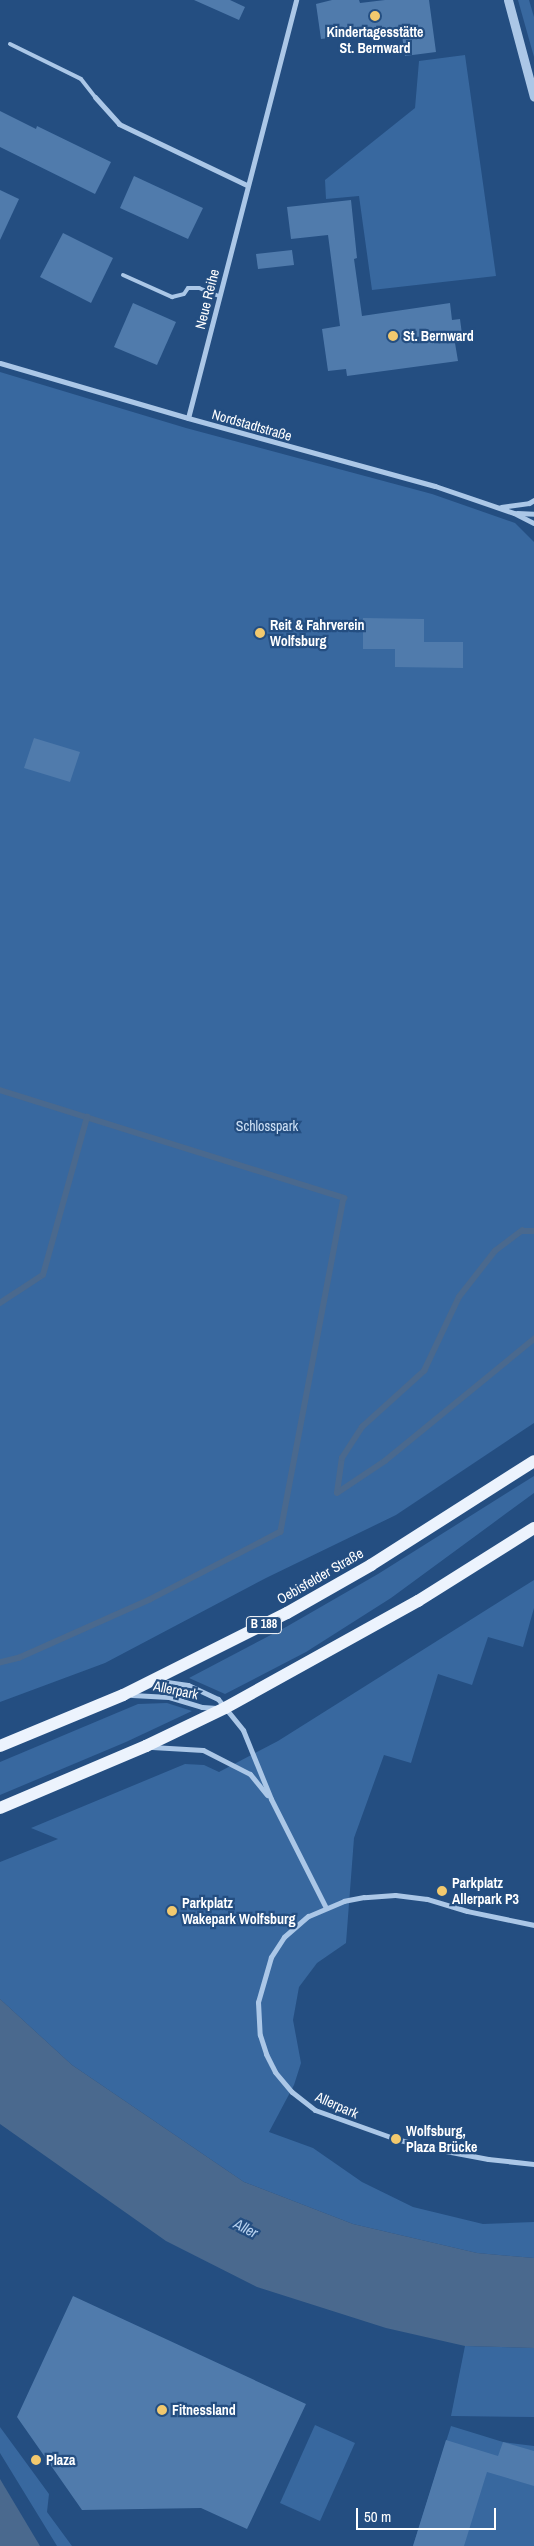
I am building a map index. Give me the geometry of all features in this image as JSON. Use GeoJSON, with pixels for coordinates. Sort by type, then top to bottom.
{"type":"FeatureCollection","features":[{"type":"Feature","properties":{"kind":"main road","name":"Oebisfelder Straße"},"geometry":{"type":"LineString","coordinates":[[0,1746],[155,1681],[287,1613],[371,1565],[534,1461]]}},
{"type":"Feature","properties":{"kind":"main road"},"geometry":{"type":"LineString","coordinates":[[0,1808],[146,1746],[225,1708],[418,1601],[534,1528]]}},
{"type":"Feature","properties":{"kind":"street","name":"Neue Reihe"},"geometry":{"type":"LineString","coordinates":[[188,418],[246,185],[296,0]]}},
{"type":"Feature","properties":{"kind":"street"},"geometry":{"type":"LineString","coordinates":[[508,0],[534,97]]}},
{"type":"Feature","properties":{"kind":"street"},"geometry":{"type":"LineString","coordinates":[[95,96],[119,124],[246,185]]}},
{"type":"Feature","properties":{"kind":"street","name":"Nordstadtstraße"},"geometry":{"type":"LineString","coordinates":[[0,362],[188,418],[434,486],[514,512],[534,523]]}},
{"type":"Feature","properties":{"kind":"street","name":"Nordstadtstraße"},"geometry":{"type":"LineString","coordinates":[[498,507],[529,503],[534,500]]}},
{"type":"Feature","properties":{"kind":"street","name":"Nordstadtstraße"},"geometry":{"type":"LineString","coordinates":[[514,512],[534,514]]}},
{"type":"Feature","properties":{"kind":"street","name":"Allerpark"},"geometry":{"type":"LineString","coordinates":[[155,1681],[172,1681],[188,1685],[218,1699],[242,1730],[270,1799],[326,1908]]}},
{"type":"Feature","properties":{"kind":"street","name":"Allerpark"},"geometry":{"type":"LineString","coordinates":[[123,1695],[152,1695],[190,1702],[202,1707],[225,1708]]}},
{"type":"Feature","properties":{"kind":"street","name":"Allerpark"},"geometry":{"type":"LineString","coordinates":[[146,1746],[203,1750],[250,1774],[270,1799]]}},
{"type":"Feature","properties":{"kind":"street","name":"Allerpark"},"geometry":{"type":"LineString","coordinates":[[534,1925],[468,1911],[427,1899],[395,1895],[364,1897],[326,1908],[308,1916],[284,1937],[270,1957],[258,2002],[260,2035],[266,2054],[275,2072],[292,2092],[315,2110],[342,2121],[435,2149],[488,2159],[534,2164]]}},
{"type":"Feature","properties":{"kind":"lane"},"geometry":{"type":"LineString","coordinates":[[10,44],[82,79],[95,96]]}},
{"type":"Feature","properties":{"kind":"lane"},"geometry":{"type":"LineString","coordinates":[[123,275],[172,297],[184,294],[188,288],[198,288],[219,296]]}},
{"type":"Feature","properties":{"kind":"green space"},"geometry":{"type":"Polygon","coordinates":[[[518,0],[529,0],[534,17],[534,57],[518,0]]]}},
{"type":"Feature","properties":{"kind":"green space"},"geometry":{"type":"Polygon","coordinates":[[[465,55],[496,276],[372,290],[359,196],[326,199],[325,180],[415,108],[419,61],[465,55]]]}},
{"type":"Feature","properties":{"kind":"green space","name":"Schlosspark"},"geometry":{"type":"Polygon","coordinates":[[[0,372],[186,428],[432,494],[515,523],[534,542],[534,1423],[396,1515],[266,1578],[105,1663],[0,1702],[0,372]]]}},
{"type":"Feature","properties":{"kind":"green space"},"geometry":{"type":"Polygon","coordinates":[[[534,1476],[534,1493],[391,1598],[306,1652],[225,1694],[189,1678],[286,1627],[378,1574],[534,1476]]]}},
{"type":"Feature","properties":{"kind":"green space"},"geometry":{"type":"Polygon","coordinates":[[[534,1580],[534,1608],[523,1647],[488,1637],[472,1685],[438,1674],[411,1763],[384,1755],[354,1838],[346,1943],[317,1963],[299,1987],[293,2020],[301,2063],[294,2085],[269,2132],[313,2148],[362,2182],[413,2207],[483,2224],[534,2222],[534,2258],[477,2253],[353,2224],[244,2182],[72,2065],[0,1999],[0,1862],[58,1839],[31,1828],[185,1764],[204,1765],[219,1772],[278,1741],[534,1580]]]}},
{"type":"Feature","properties":{"kind":"green space"},"geometry":{"type":"Polygon","coordinates":[[[167,1703],[192,1711],[126,1742],[0,1795],[0,1762],[138,1704],[167,1703]]]}},
{"type":"Feature","properties":{"kind":"green space"},"geometry":{"type":"Polygon","coordinates":[[[465,2346],[534,2348],[534,2417],[451,2416],[465,2346]]]}},
{"type":"Feature","properties":{"kind":"green space"},"geometry":{"type":"Polygon","coordinates":[[[315,2425],[355,2443],[320,2521],[280,2503],[315,2425]]]}},
{"type":"Feature","properties":{"kind":"green space"},"geometry":{"type":"Polygon","coordinates":[[[451,2426],[503,2442],[534,2446],[534,2546],[413,2546],[451,2426]]]}},
{"type":"Feature","properties":{"kind":"green space"},"geometry":{"type":"Polygon","coordinates":[[[0,2427],[49,2494],[47,2512],[72,2546],[57,2546],[0,2453],[0,2427]]]}},
{"type":"Feature","properties":{"kind":"water","name":"Aller"},"geometry":{"type":"Polygon","coordinates":[[[0,1999],[72,2065],[244,2182],[353,2224],[477,2253],[534,2258],[534,2348],[465,2346],[386,2328],[257,2287],[166,2241],[0,2124],[0,1999]]]}},
{"type":"Feature","properties":{"kind":"water"},"geometry":{"type":"Polygon","coordinates":[[[0,2479],[40,2546],[0,2546],[0,2479]]]}},
{"type":"Feature","properties":{"kind":"building"},"geometry":{"type":"Polygon","coordinates":[[[194,0],[230,0],[245,7],[239,20],[194,0]]]}},
{"type":"Feature","properties":{"kind":"building","name":"Kindertagesstätte St. Bernward"},"geometry":{"type":"Polygon","coordinates":[[[332,0],[359,0],[360,3],[385,0],[429,0],[436,52],[405,56],[401,29],[321,39],[316,4],[332,0]]]}},
{"type":"Feature","properties":{"kind":"building"},"geometry":{"type":"Polygon","coordinates":[[[0,111],[36,129],[37,126],[111,162],[95,194],[0,147],[0,111]]]}},
{"type":"Feature","properties":{"kind":"building"},"geometry":{"type":"Polygon","coordinates":[[[134,176],[203,208],[188,239],[120,208],[134,176]]]}},
{"type":"Feature","properties":{"kind":"building"},"geometry":{"type":"Polygon","coordinates":[[[0,190],[19,199],[0,240],[0,190]]]}},
{"type":"Feature","properties":{"kind":"building","name":"St. Bernward"},"geometry":{"type":"Polygon","coordinates":[[[351,200],[357,258],[354,259],[362,316],[450,303],[452,320],[460,319],[463,342],[455,343],[458,361],[347,376],[346,369],[328,371],[322,329],[340,326],[328,235],[291,239],[287,207],[351,200]]]}},
{"type":"Feature","properties":{"kind":"building"},"geometry":{"type":"Polygon","coordinates":[[[63,233],[113,258],[91,303],[40,277],[63,233]]]}},
{"type":"Feature","properties":{"kind":"building"},"geometry":{"type":"Polygon","coordinates":[[[292,250],[294,265],[258,269],[256,254],[292,250]]]}},
{"type":"Feature","properties":{"kind":"building"},"geometry":{"type":"Polygon","coordinates":[[[133,303],[176,322],[157,365],[114,347],[133,303]]]}},
{"type":"Feature","properties":{"kind":"building"},"geometry":{"type":"Polygon","coordinates":[[[363,618],[424,619],[424,642],[463,642],[463,668],[395,667],[395,649],[363,649],[363,618]]]}},
{"type":"Feature","properties":{"kind":"building"},"geometry":{"type":"Polygon","coordinates":[[[34,738],[80,752],[70,782],[24,768],[34,738]]]}},
{"type":"Feature","properties":{"kind":"building","name":"Fitnessland"},"geometry":{"type":"Polygon","coordinates":[[[73,2296],[306,2404],[247,2529],[201,2508],[82,2510],[17,2417],[73,2296]]]}},
{"type":"Feature","properties":{"kind":"building"},"geometry":{"type":"Polygon","coordinates":[[[446,2440],[498,2456],[503,2442],[534,2451],[534,2486],[487,2472],[464,2546],[413,2546],[446,2440]]]}},
{"type":"Feature","properties":{"kind":"waterway"},"geometry":{"type":"LineString","coordinates":[[0,1090],[344,1198],[281,1532],[150,1600],[20,1658],[0,1663]]}},
{"type":"Feature","properties":{"kind":"waterway"},"geometry":{"type":"LineString","coordinates":[[0,1303],[43,1275],[87,1117]]}},
{"type":"Feature","properties":{"kind":"waterway"},"geometry":{"type":"LineString","coordinates":[[337,1493],[342,1458],[362,1427],[424,1371],[459,1297],[495,1251],[522,1231],[534,1231]]}},
{"type":"Feature","properties":{"kind":"waterway"},"geometry":{"type":"LineString","coordinates":[[337,1493],[385,1461],[534,1339]]}},
{"type":"Feature","properties":{"kind":"place","name":"Kindertagesstätte St. Bernward"},"geometry":{"type":"Point","coordinates":[375,16]}},
{"type":"Feature","properties":{"kind":"place","name":"St. Bernward"},"geometry":{"type":"Point","coordinates":[393,336]}},
{"type":"Feature","properties":{"kind":"place","name":"Reit & Fahrverein Wolfsburg"},"geometry":{"type":"Point","coordinates":[260,633]}},
{"type":"Feature","properties":{"kind":"place","name":"Parkplatz Allerpark P3"},"geometry":{"type":"Point","coordinates":[442,1891]}},
{"type":"Feature","properties":{"kind":"place","name":"Parkplatz Wakepark Wolfsburg"},"geometry":{"type":"Point","coordinates":[172,1911]}},
{"type":"Feature","properties":{"kind":"place","name":"Wolfsburg, Plaza Brücke"},"geometry":{"type":"Point","coordinates":[396,2139]}},
{"type":"Feature","properties":{"kind":"place","name":"Fitnessland"},"geometry":{"type":"Point","coordinates":[162,2410]}},
{"type":"Feature","properties":{"kind":"place","name":"Plaza"},"geometry":{"type":"Point","coordinates":[36,2460]}}]}
